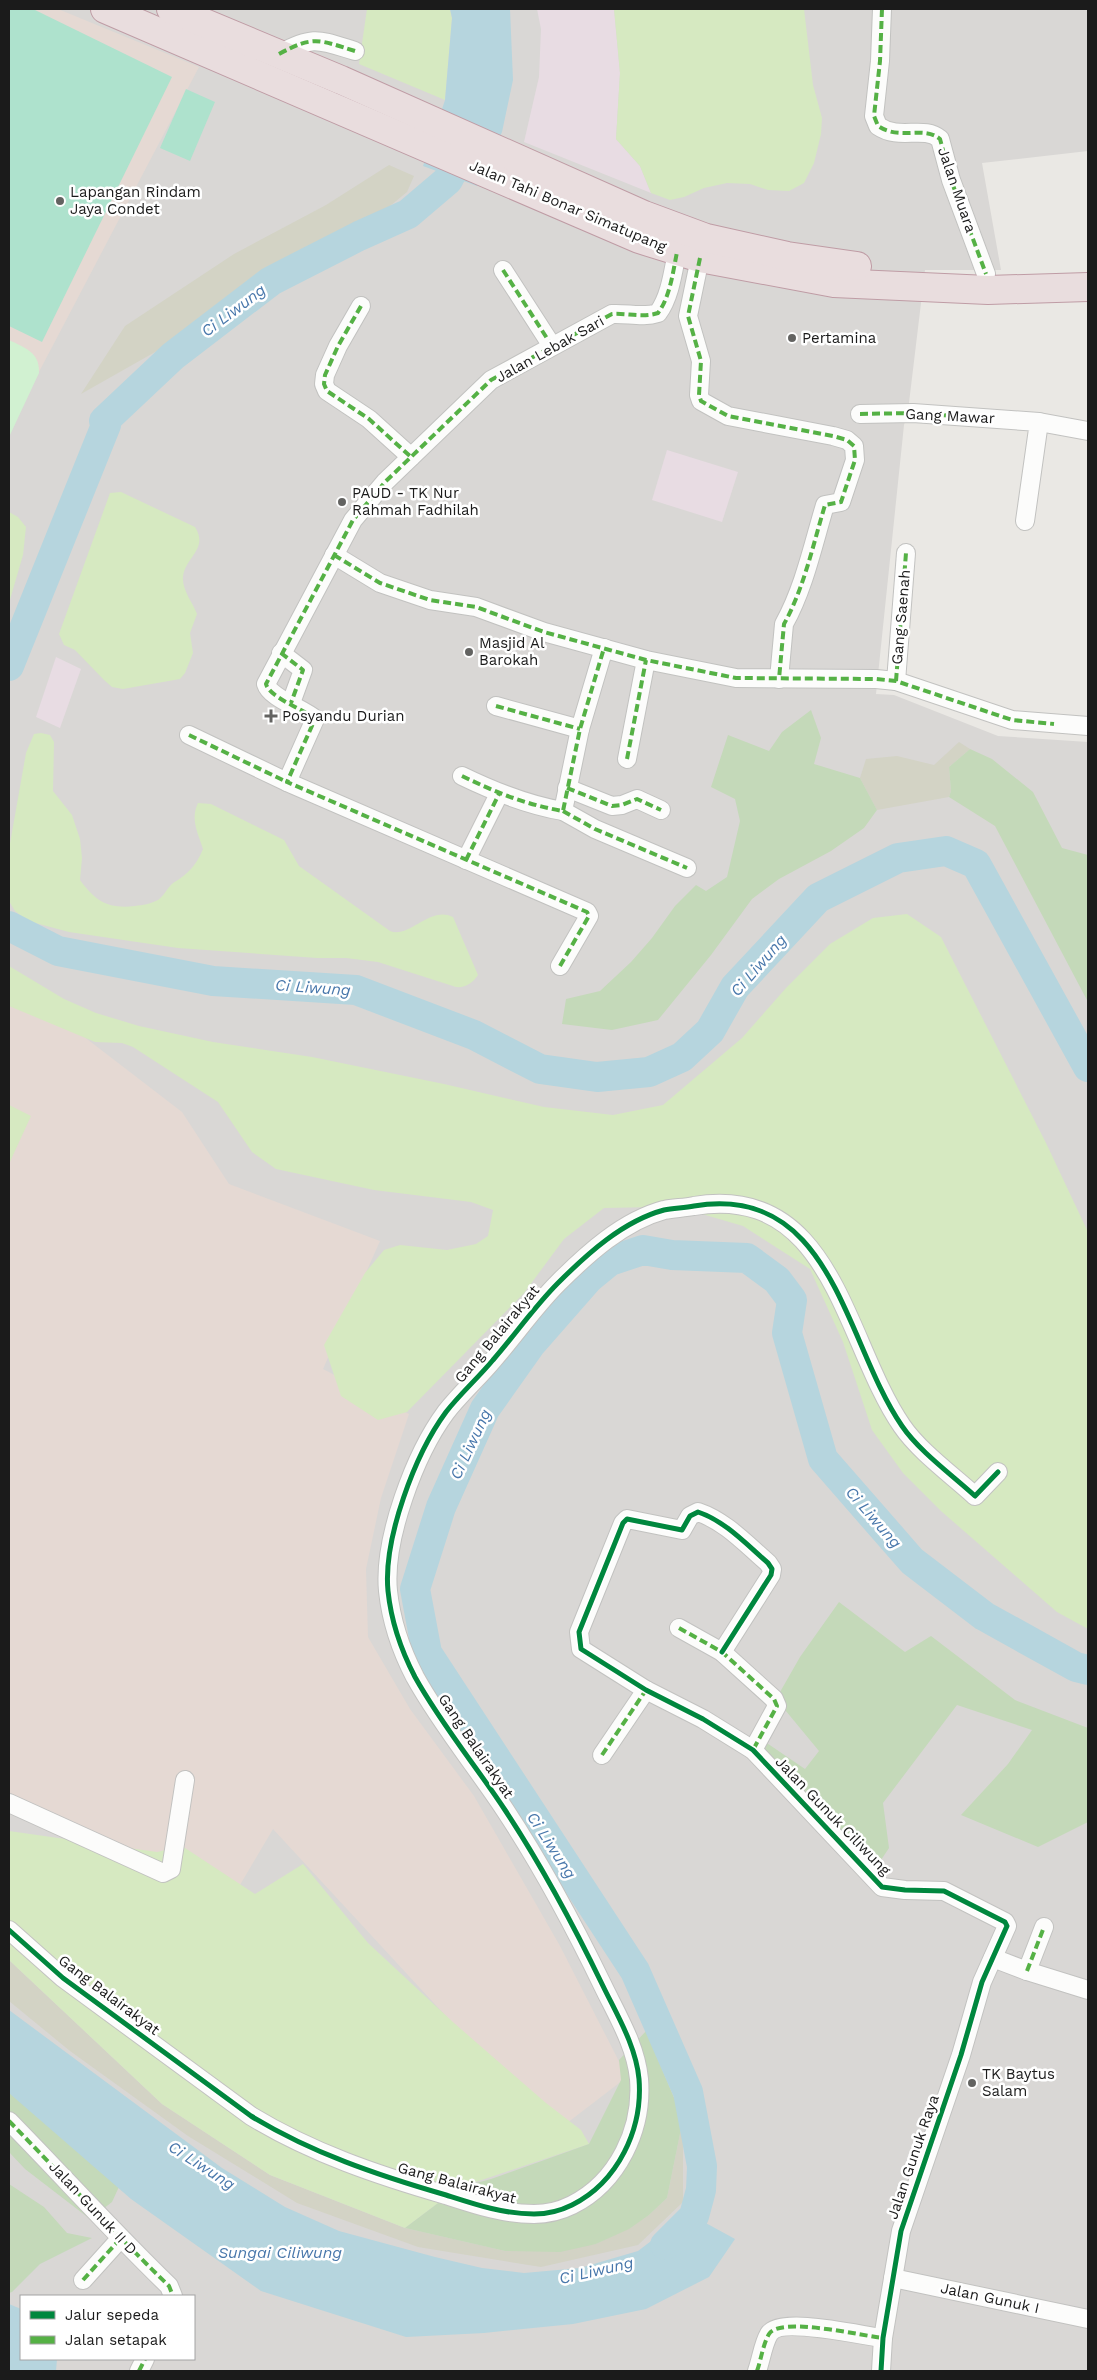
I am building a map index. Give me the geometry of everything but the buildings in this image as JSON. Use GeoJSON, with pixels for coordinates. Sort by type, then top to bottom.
{"type":"FeatureCollection","features":[{"type":"Feature","properties":{"kind":"highway","name":"Jalan Tahi Bonar Simatupang"},"geometry":{"type":"LineString","coordinates":[[105,9],[335,108],[553,188],[644,215],[706,238],[834,264],[874,268],[986,274],[1088,270]]}},
{"type":"Feature","properties":{"kind":"highway","name":"Jalan Tahi Bonar Simatupang"},"geometry":{"type":"LineString","coordinates":[[185,12],[341,80],[553,188],[639,238],[688,255],[834,283],[988,290],[1088,287]]}},
{"type":"Feature","properties":{"kind":"street","name":"Jalan Muara"},"geometry":{"type":"LineString","coordinates":[[882,9],[880,60],[874,116],[878,126],[893,134],[928,133],[934,134],[940,139],[951,180],[986,274]]}},
{"type":"Feature","properties":{"kind":"street"},"geometry":{"type":"LineString","coordinates":[[279,54],[294,46],[316,39],[355,51]]}},
{"type":"Feature","properties":{"kind":"street"},"geometry":{"type":"LineString","coordinates":[[688,255],[688,316],[702,361],[699,396],[701,401],[728,416],[833,436],[848,440],[854,446],[855,460],[841,502],[825,504],[797,600],[784,624],[779,679]]}},
{"type":"Feature","properties":{"kind":"street","name":"Jalan Lebak Sari"},"geometry":{"type":"LineString","coordinates":[[291,703],[273,695],[268,690],[266,684],[353,520],[370,499],[491,380],[612,314],[627,313],[646,316],[658,314],[662,308],[672,278],[688,255]]}},
{"type":"Feature","properties":{"kind":"street"},"geometry":{"type":"LineString","coordinates":[[503,270],[552,346]]}},
{"type":"Feature","properties":{"kind":"street"},"geometry":{"type":"LineString","coordinates":[[361,306],[338,346],[325,375],[324,384],[327,391],[368,419],[411,457]]}},
{"type":"Feature","properties":{"kind":"street","name":"Gang Mawar"},"geometry":{"type":"LineString","coordinates":[[860,414],[913,413],[1039,422],[1088,431]]}},
{"type":"Feature","properties":{"kind":"street"},"geometry":{"type":"LineString","coordinates":[[1025,520],[1039,422]]}},
{"type":"Feature","properties":{"kind":"street","name":"Gang Saenah"},"geometry":{"type":"LineString","coordinates":[[896,681],[906,554]]}},
{"type":"Feature","properties":{"kind":"street"},"geometry":{"type":"LineString","coordinates":[[334,555],[380,583],[430,600],[476,606],[544,632],[646,660],[736,678],[876,679],[896,681],[1012,720],[1088,726]]}},
{"type":"Feature","properties":{"kind":"street"},"geometry":{"type":"LineString","coordinates":[[563,811],[580,729],[604,648]]}},
{"type":"Feature","properties":{"kind":"street"},"geometry":{"type":"LineString","coordinates":[[282,653],[303,670],[291,703],[315,719],[287,782]]}},
{"type":"Feature","properties":{"kind":"street"},"geometry":{"type":"LineString","coordinates":[[627,760],[646,660]]}},
{"type":"Feature","properties":{"kind":"street"},"geometry":{"type":"LineString","coordinates":[[496,706],[580,729]]}},
{"type":"Feature","properties":{"kind":"street"},"geometry":{"type":"LineString","coordinates":[[189,735],[287,782],[589,914],[560,966]]}},
{"type":"Feature","properties":{"kind":"street"},"geometry":{"type":"LineString","coordinates":[[462,776],[499,794],[536,806],[563,811],[594,830],[687,868]]}},
{"type":"Feature","properties":{"kind":"street"},"geometry":{"type":"LineString","coordinates":[[567,788],[612,806],[622,805],[637,799],[662,810]]}},
{"type":"Feature","properties":{"kind":"street"},"geometry":{"type":"LineString","coordinates":[[466,860],[499,794]]}},
{"type":"Feature","properties":{"kind":"street","name":"Gang Balairakyat"},"geometry":{"type":"LineString","coordinates":[[9,1930],[63,1978],[251,2116],[282,2135],[359,2168],[491,2209],[518,2213],[546,2214],[572,2205],[594,2192],[624,2154],[637,2118],[639,2078],[627,2036],[552,1888],[506,1811],[415,1676],[396,1629],[388,1588],[394,1532],[409,1483],[435,1430],[446,1412],[497,1356],[551,1290],[585,1256],[621,1230],[653,1214],[665,1210],[712,1203],[732,1203],[769,1214],[799,1234],[826,1271],[889,1404],[911,1437],[974,1496],[998,1472]]}},
{"type":"Feature","properties":{"kind":"street","name":"Jalan Gunuk Ciliwung"},"geometry":{"type":"LineString","coordinates":[[722,1652],[771,1575],[772,1569],[768,1563],[726,1527],[709,1516],[698,1512],[691,1514],[682,1530],[627,1519],[623,1523],[579,1632],[578,1641],[581,1649],[646,1690],[703,1719],[753,1750],[882,1886],[905,1890],[944,1890],[1005,1922],[1007,1929],[993,1958]]}},
{"type":"Feature","properties":{"kind":"street"},"geometry":{"type":"LineString","coordinates":[[679,1628],[722,1652],[750,1675],[776,1702],[777,1706],[753,1750]]}},
{"type":"Feature","properties":{"kind":"street"},"geometry":{"type":"LineString","coordinates":[[602,1755],[646,1690]]}},
{"type":"Feature","properties":{"kind":"street"},"geometry":{"type":"LineString","coordinates":[[9,1803],[162,1873],[171,1869],[185,1780]]}},
{"type":"Feature","properties":{"kind":"street"},"geometry":{"type":"LineString","coordinates":[[1027,1971],[1044,1927]]}},
{"type":"Feature","properties":{"kind":"street"},"geometry":{"type":"LineString","coordinates":[[993,1958],[1088,1990]]}},
{"type":"Feature","properties":{"kind":"street","name":"Jalan Gunuk Raya"},"geometry":{"type":"LineString","coordinates":[[880,2371],[901,2231],[961,2055],[982,1982],[993,1958]]}},
{"type":"Feature","properties":{"kind":"street","name":"Jalan Gunuk II D"},"geometry":{"type":"LineString","coordinates":[[9,2121],[66,2178],[120,2239],[170,2286],[173,2295]]}},
{"type":"Feature","properties":{"kind":"street"},"geometry":{"type":"LineString","coordinates":[[83,2280],[120,2239]]}},
{"type":"Feature","properties":{"kind":"street","name":"Jalan Gunuk I"},"geometry":{"type":"LineString","coordinates":[[893,2278],[1088,2318]]}},
{"type":"Feature","properties":{"kind":"street"},"geometry":{"type":"LineString","coordinates":[[757,2371],[770,2334],[780,2327],[796,2325],[884,2338]]}},
{"type":"Feature","properties":{"kind":"shaded area"},"geometry":{"type":"Polygon","coordinates":[[[9,9],[1088,9],[1088,151],[982,163],[1001,270],[925,270],[908,411],[904,425],[876,694],[894,695],[998,736],[1088,742],[1088,2371],[9,2371],[9,9]]]}},
{"type":"Feature","properties":{"kind":"shaded area","name":"Lapangan Rindam Jaya Condet"},"geometry":{"type":"Polygon","coordinates":[[[9,9],[58,9],[199,67],[40,370],[9,435],[9,9]]]}},
{"type":"Feature","properties":{"kind":"shaded area"},"geometry":{"type":"Polygon","coordinates":[[[537,9],[614,9],[620,73],[616,139],[640,166],[651,193],[524,142],[539,77],[541,29],[537,9]]]}},
{"type":"Feature","properties":{"kind":"shaded area"},"geometry":{"type":"Polygon","coordinates":[[[389,165],[414,176],[407,192],[390,206],[318,248],[171,343],[81,394],[125,326],[234,254],[326,205],[389,165]]]}},
{"type":"Feature","properties":{"kind":"shaded area"},"geometry":{"type":"Polygon","coordinates":[[[667,450],[738,472],[722,522],[652,500],[667,450]]]}},
{"type":"Feature","properties":{"kind":"shaded area"},"geometry":{"type":"Polygon","coordinates":[[[56,657],[81,669],[60,728],[36,717],[56,657]]]}},
{"type":"Feature","properties":{"kind":"shaded area"},"geometry":{"type":"Polygon","coordinates":[[[959,742],[970,749],[949,767],[951,791],[949,797],[877,810],[860,778],[866,759],[897,756],[934,765],[959,742]]]}},
{"type":"Feature","properties":{"kind":"shaded area"},"geometry":{"type":"Polygon","coordinates":[[[9,993],[57,1016],[182,1112],[229,1184],[380,1241],[323,1369],[409,1414],[381,1498],[366,1569],[368,1637],[410,1709],[474,1796],[560,1946],[627,2077],[554,2133],[273,1829],[227,1907],[9,1809],[9,993]]]}},
{"type":"Feature","properties":{"kind":"shaded area"},"geometry":{"type":"Polygon","coordinates":[[[9,1960],[162,2104],[270,2175],[405,2228],[505,2251],[596,2244],[629,2228],[649,2215],[667,2198],[683,2119],[683,2202],[638,2245],[541,2267],[418,2247],[297,2203],[188,2136],[70,2051],[9,2001],[9,1960]]]}},
{"type":"Feature","properties":{"kind":"green space","name":"Lapangan Rindam Jaya Condet"},"geometry":{"type":"Polygon","coordinates":[[[9,9],[33,9],[172,77],[42,342],[9,326],[9,9]]]}},
{"type":"Feature","properties":{"kind":"green space"},"geometry":{"type":"Polygon","coordinates":[[[367,9],[450,9],[452,18],[445,100],[359,64],[367,9]]]}},
{"type":"Feature","properties":{"kind":"green space"},"geometry":{"type":"Polygon","coordinates":[[[614,9],[804,9],[813,85],[822,118],[821,134],[814,163],[804,183],[789,191],[768,190],[750,184],[727,183],[704,188],[684,197],[670,200],[651,193],[640,166],[616,139],[620,73],[614,9]]]}},
{"type":"Feature","properties":{"kind":"green space"},"geometry":{"type":"Polygon","coordinates":[[[186,89],[215,102],[190,161],[160,148],[186,89]]]}},
{"type":"Feature","properties":{"kind":"green space"},"geometry":{"type":"Polygon","coordinates":[[[9,340],[26,348],[34,355],[39,366],[39,373],[9,437],[9,340]]]}},
{"type":"Feature","properties":{"kind":"green space"},"geometry":{"type":"Polygon","coordinates":[[[121,492],[195,527],[199,535],[198,547],[183,577],[186,592],[197,614],[190,633],[193,653],[185,673],[180,679],[123,689],[112,687],[75,650],[64,645],[59,634],[110,493],[121,492]]]}},
{"type":"Feature","properties":{"kind":"green space"},"geometry":{"type":"Polygon","coordinates":[[[9,512],[18,517],[26,527],[23,555],[9,603],[9,512]]]}},
{"type":"Feature","properties":{"kind":"green space"},"geometry":{"type":"Polygon","coordinates":[[[811,710],[821,738],[814,764],[860,778],[877,810],[864,828],[831,851],[779,879],[752,899],[711,955],[658,1020],[612,1030],[562,1024],[566,999],[600,991],[631,962],[652,938],[675,906],[696,885],[706,891],[727,877],[740,821],[735,799],[711,787],[728,735],[769,751],[782,732],[811,710]]]}},
{"type":"Feature","properties":{"kind":"green space"},"geometry":{"type":"Polygon","coordinates":[[[34,734],[50,735],[54,742],[53,791],[72,815],[80,839],[82,858],[80,880],[98,899],[110,905],[126,907],[158,900],[173,883],[191,869],[200,855],[203,849],[196,826],[196,809],[198,803],[211,804],[284,840],[299,866],[390,931],[405,930],[436,915],[444,914],[453,917],[478,975],[463,987],[456,987],[378,962],[346,958],[317,958],[178,948],[69,932],[28,921],[15,911],[9,901],[9,849],[26,753],[34,734]]]}},
{"type":"Feature","properties":{"kind":"green space"},"geometry":{"type":"Polygon","coordinates":[[[970,749],[992,759],[1033,792],[1062,848],[1088,855],[1088,1002],[995,826],[949,797],[951,791],[949,767],[970,749]]]}},
{"type":"Feature","properties":{"kind":"green space"},"geometry":{"type":"Polygon","coordinates":[[[907,914],[941,937],[1046,1143],[1088,1232],[1088,1629],[1057,1612],[941,1511],[903,1473],[872,1430],[843,1342],[810,1269],[743,1226],[695,1212],[656,1207],[604,1208],[564,1239],[524,1293],[407,1412],[378,1420],[341,1396],[324,1345],[365,1273],[384,1250],[400,1245],[447,1250],[476,1244],[488,1236],[493,1210],[471,1202],[374,1190],[276,1169],[252,1152],[218,1102],[133,1047],[122,1043],[95,1042],[9,1006],[9,966],[64,999],[96,1013],[139,1026],[213,1042],[312,1057],[544,1107],[613,1115],[663,1105],[742,1038],[786,988],[830,944],[873,918],[907,914]]]}},
{"type":"Feature","properties":{"kind":"green space"},"geometry":{"type":"Polygon","coordinates":[[[9,1105],[31,1116],[9,1164],[9,1105]]]}},
{"type":"Feature","properties":{"kind":"green space"},"geometry":{"type":"Polygon","coordinates":[[[839,1602],[905,1652],[931,1636],[1015,1700],[1088,1728],[1088,1822],[1038,1847],[961,1815],[1008,1764],[1032,1730],[957,1705],[883,1803],[889,1848],[881,1860],[860,1854],[756,1751],[761,1739],[805,1769],[819,1751],[776,1699],[800,1657],[839,1602]]]}},
{"type":"Feature","properties":{"kind":"green space"},"geometry":{"type":"Polygon","coordinates":[[[9,1831],[157,1852],[182,1846],[255,1894],[303,1864],[368,1943],[454,2023],[546,2103],[581,2130],[589,2144],[458,2188],[405,2228],[270,2175],[162,2104],[9,1960],[9,1831]]]}},
{"type":"Feature","properties":{"kind":"green space"},"geometry":{"type":"Polygon","coordinates":[[[646,2031],[683,2119],[667,2198],[649,2215],[629,2229],[596,2244],[560,2252],[505,2251],[405,2228],[458,2188],[491,2179],[589,2144],[621,2080],[619,2060],[646,2031]]]}},
{"type":"Feature","properties":{"kind":"green space"},"geometry":{"type":"Polygon","coordinates":[[[9,2093],[24,2101],[124,2176],[112,2202],[90,2219],[25,2169],[9,2152],[9,2093]]]}},
{"type":"Feature","properties":{"kind":"green space"},"geometry":{"type":"Polygon","coordinates":[[[9,2184],[44,2207],[67,2233],[92,2238],[40,2264],[9,2293],[9,2184]]]}},
{"type":"Feature","properties":{"kind":"water"},"geometry":{"type":"Polygon","coordinates":[[[450,9],[510,9],[513,80],[502,132],[477,186],[423,166],[445,100],[452,18],[450,9]]]}},
{"type":"Feature","properties":{"kind":"water","name":"Sungai Ciliwung"},"geometry":{"type":"Polygon","coordinates":[[[9,2010],[222,2168],[285,2207],[339,2231],[482,2268],[524,2273],[580,2268],[638,2251],[663,2232],[682,2210],[735,2239],[709,2277],[646,2309],[573,2324],[484,2333],[406,2337],[261,2291],[131,2199],[9,2093],[9,2010]]]}},
{"type":"Feature","properties":{"kind":"water"},"geometry":{"type":"Polygon","coordinates":[[[9,2304],[20,2309],[20,2360],[57,2360],[56,2371],[9,2371],[9,2304]]]}},
{"type":"Feature","properties":{"kind":"waterway","name":"Ci Liwung"},"geometry":{"type":"LineString","coordinates":[[9,666],[106,425],[104,421],[173,356],[271,281],[359,236],[408,214],[448,180],[470,139]]}},
{"type":"Feature","properties":{"kind":"waterway","name":"Ci Liwung"},"geometry":{"type":"LineString","coordinates":[[9,926],[58,951],[213,981],[356,990],[474,1035],[540,1069],[597,1077],[649,1072],[682,1057],[710,1031],[735,987],[818,898],[898,858],[946,851],[976,864],[1088,1067]]}},
{"type":"Feature","properties":{"kind":"waterway","name":"Ci Liwung"},"geometry":{"type":"LineString","coordinates":[[665,2245],[694,2216],[701,2190],[702,2166],[688,2092],[635,1971],[427,1653],[415,1589],[441,1507],[485,1409],[531,1344],[588,1279],[610,1261],[643,1250],[672,1255],[747,1258],[777,1280],[792,1300],[787,1333],[823,1459],[912,1561],[984,1616],[1076,1667],[1088,1670]]}},
{"type":"Feature","properties":{"kind":"marked path"},"geometry":{"type":"LineString","coordinates":[[882,9],[880,61],[874,116],[878,126],[886,130],[903,133],[926,133],[940,139],[951,180],[986,274]]}},
{"type":"Feature","properties":{"kind":"marked path"},"geometry":{"type":"LineString","coordinates":[[279,54],[301,44],[317,41],[355,51]]}},
{"type":"Feature","properties":{"kind":"marked path"},"geometry":{"type":"LineString","coordinates":[[560,966],[589,916],[587,912],[287,782],[315,719],[274,694],[266,684],[353,520],[385,482],[491,380],[612,314],[647,315],[658,313],[668,292],[677,252]]}},
{"type":"Feature","properties":{"kind":"marked path"},"geometry":{"type":"LineString","coordinates":[[700,258],[688,316],[701,361],[699,395],[701,401],[728,416],[833,436],[847,440],[854,446],[855,460],[841,502],[825,505],[803,581],[784,624],[779,679]]}},
{"type":"Feature","properties":{"kind":"marked path"},"geometry":{"type":"LineString","coordinates":[[503,270],[552,346]]}},
{"type":"Feature","properties":{"kind":"marked path"},"geometry":{"type":"LineString","coordinates":[[361,306],[338,346],[325,375],[324,384],[327,391],[369,419],[411,457]]}},
{"type":"Feature","properties":{"kind":"marked path"},"geometry":{"type":"LineString","coordinates":[[860,414],[913,413],[955,416]]}},
{"type":"Feature","properties":{"kind":"marked path"},"geometry":{"type":"LineString","coordinates":[[896,681],[906,553]]}},
{"type":"Feature","properties":{"kind":"marked path"},"geometry":{"type":"LineString","coordinates":[[334,555],[380,583],[430,600],[476,607],[544,632],[646,660],[736,678],[876,679],[896,681],[1012,720],[1054,724]]}},
{"type":"Feature","properties":{"kind":"marked path"},"geometry":{"type":"LineString","coordinates":[[462,776],[511,797],[563,811],[580,729],[604,648]]}},
{"type":"Feature","properties":{"kind":"marked path"},"geometry":{"type":"LineString","coordinates":[[281,653],[303,670],[291,703]]}},
{"type":"Feature","properties":{"kind":"marked path"},"geometry":{"type":"LineString","coordinates":[[627,759],[646,660]]}},
{"type":"Feature","properties":{"kind":"marked path"},"geometry":{"type":"LineString","coordinates":[[496,706],[580,729]]}},
{"type":"Feature","properties":{"kind":"marked path"},"geometry":{"type":"LineString","coordinates":[[189,735],[287,782]]}},
{"type":"Feature","properties":{"kind":"marked path"},"geometry":{"type":"LineString","coordinates":[[567,788],[612,806],[622,805],[637,799],[661,810]]}},
{"type":"Feature","properties":{"kind":"marked path"},"geometry":{"type":"LineString","coordinates":[[466,860],[499,794]]}},
{"type":"Feature","properties":{"kind":"marked path"},"geometry":{"type":"LineString","coordinates":[[563,811],[595,829],[687,868]]}},
{"type":"Feature","properties":{"kind":"marked path"},"geometry":{"type":"LineString","coordinates":[[679,1628],[722,1652],[774,1699],[777,1706],[753,1750]]}},
{"type":"Feature","properties":{"kind":"marked path"},"geometry":{"type":"LineString","coordinates":[[602,1755],[646,1690],[642,1688]]}},
{"type":"Feature","properties":{"kind":"marked path"},"geometry":{"type":"LineString","coordinates":[[1027,1971],[1044,1927]]}},
{"type":"Feature","properties":{"kind":"marked path"},"geometry":{"type":"LineString","coordinates":[[9,2121],[128,2246],[169,2286],[173,2295]]}},
{"type":"Feature","properties":{"kind":"marked path"},"geometry":{"type":"LineString","coordinates":[[83,2280],[120,2239]]}},
{"type":"Feature","properties":{"kind":"marked path"},"geometry":{"type":"LineString","coordinates":[[757,2371],[767,2338],[776,2329],[789,2327],[823,2328],[883,2338]]}},
{"type":"Feature","properties":{"kind":"marked path"},"geometry":{"type":"LineString","coordinates":[[139,2371],[144,2360]]}},
{"type":"Feature","properties":{"kind":"cycle path"},"geometry":{"type":"LineString","coordinates":[[9,1930],[63,1978],[251,2116],[297,2141],[370,2171],[489,2208],[522,2214],[534,2214],[553,2212],[572,2205],[602,2183],[624,2152],[632,2135],[637,2117],[639,2098],[637,2067],[620,2019],[557,1896],[505,1810],[425,1694],[410,1667],[398,1635],[388,1591],[391,1547],[396,1523],[413,1473],[434,1430],[451,1405],[487,1367],[549,1292],[606,1240],[634,1222],[664,1210],[694,1206],[740,1205],[777,1219],[806,1243],[828,1276],[882,1391],[902,1426],[917,1445],[975,1496],[998,1472]]}},
{"type":"Feature","properties":{"kind":"cycle path"},"geometry":{"type":"LineString","coordinates":[[722,1652],[771,1575],[772,1569],[768,1563],[726,1527],[698,1512],[690,1516],[682,1530],[627,1519],[623,1523],[579,1632],[581,1649],[646,1690],[703,1719],[753,1750],[882,1887],[905,1890],[944,1891],[1005,1922],[1007,1926],[982,1982],[961,2055],[901,2231],[883,2338],[881,2371]]}},
{"type":"Feature","properties":{"kind":"place","name":"Lapangan Rindam Jaya Condet"},"geometry":{"type":"Point","coordinates":[60,201]}},
{"type":"Feature","properties":{"kind":"place","name":"Pertamina"},"geometry":{"type":"Point","coordinates":[792,338]}},
{"type":"Feature","properties":{"kind":"place","name":"PAUD - TK Nur Rahmah Fadhilah"},"geometry":{"type":"Point","coordinates":[342,502]}},
{"type":"Feature","properties":{"kind":"place","name":"Masjid Al Barokah"},"geometry":{"type":"Point","coordinates":[469,652]}},
{"type":"Feature","properties":{"kind":"place","name":"Posyandu Durian"},"geometry":{"type":"Point","coordinates":[271,716]}},
{"type":"Feature","properties":{"kind":"place","name":"TK Baytus Salam"},"geometry":{"type":"Point","coordinates":[972,2083]}}]}
